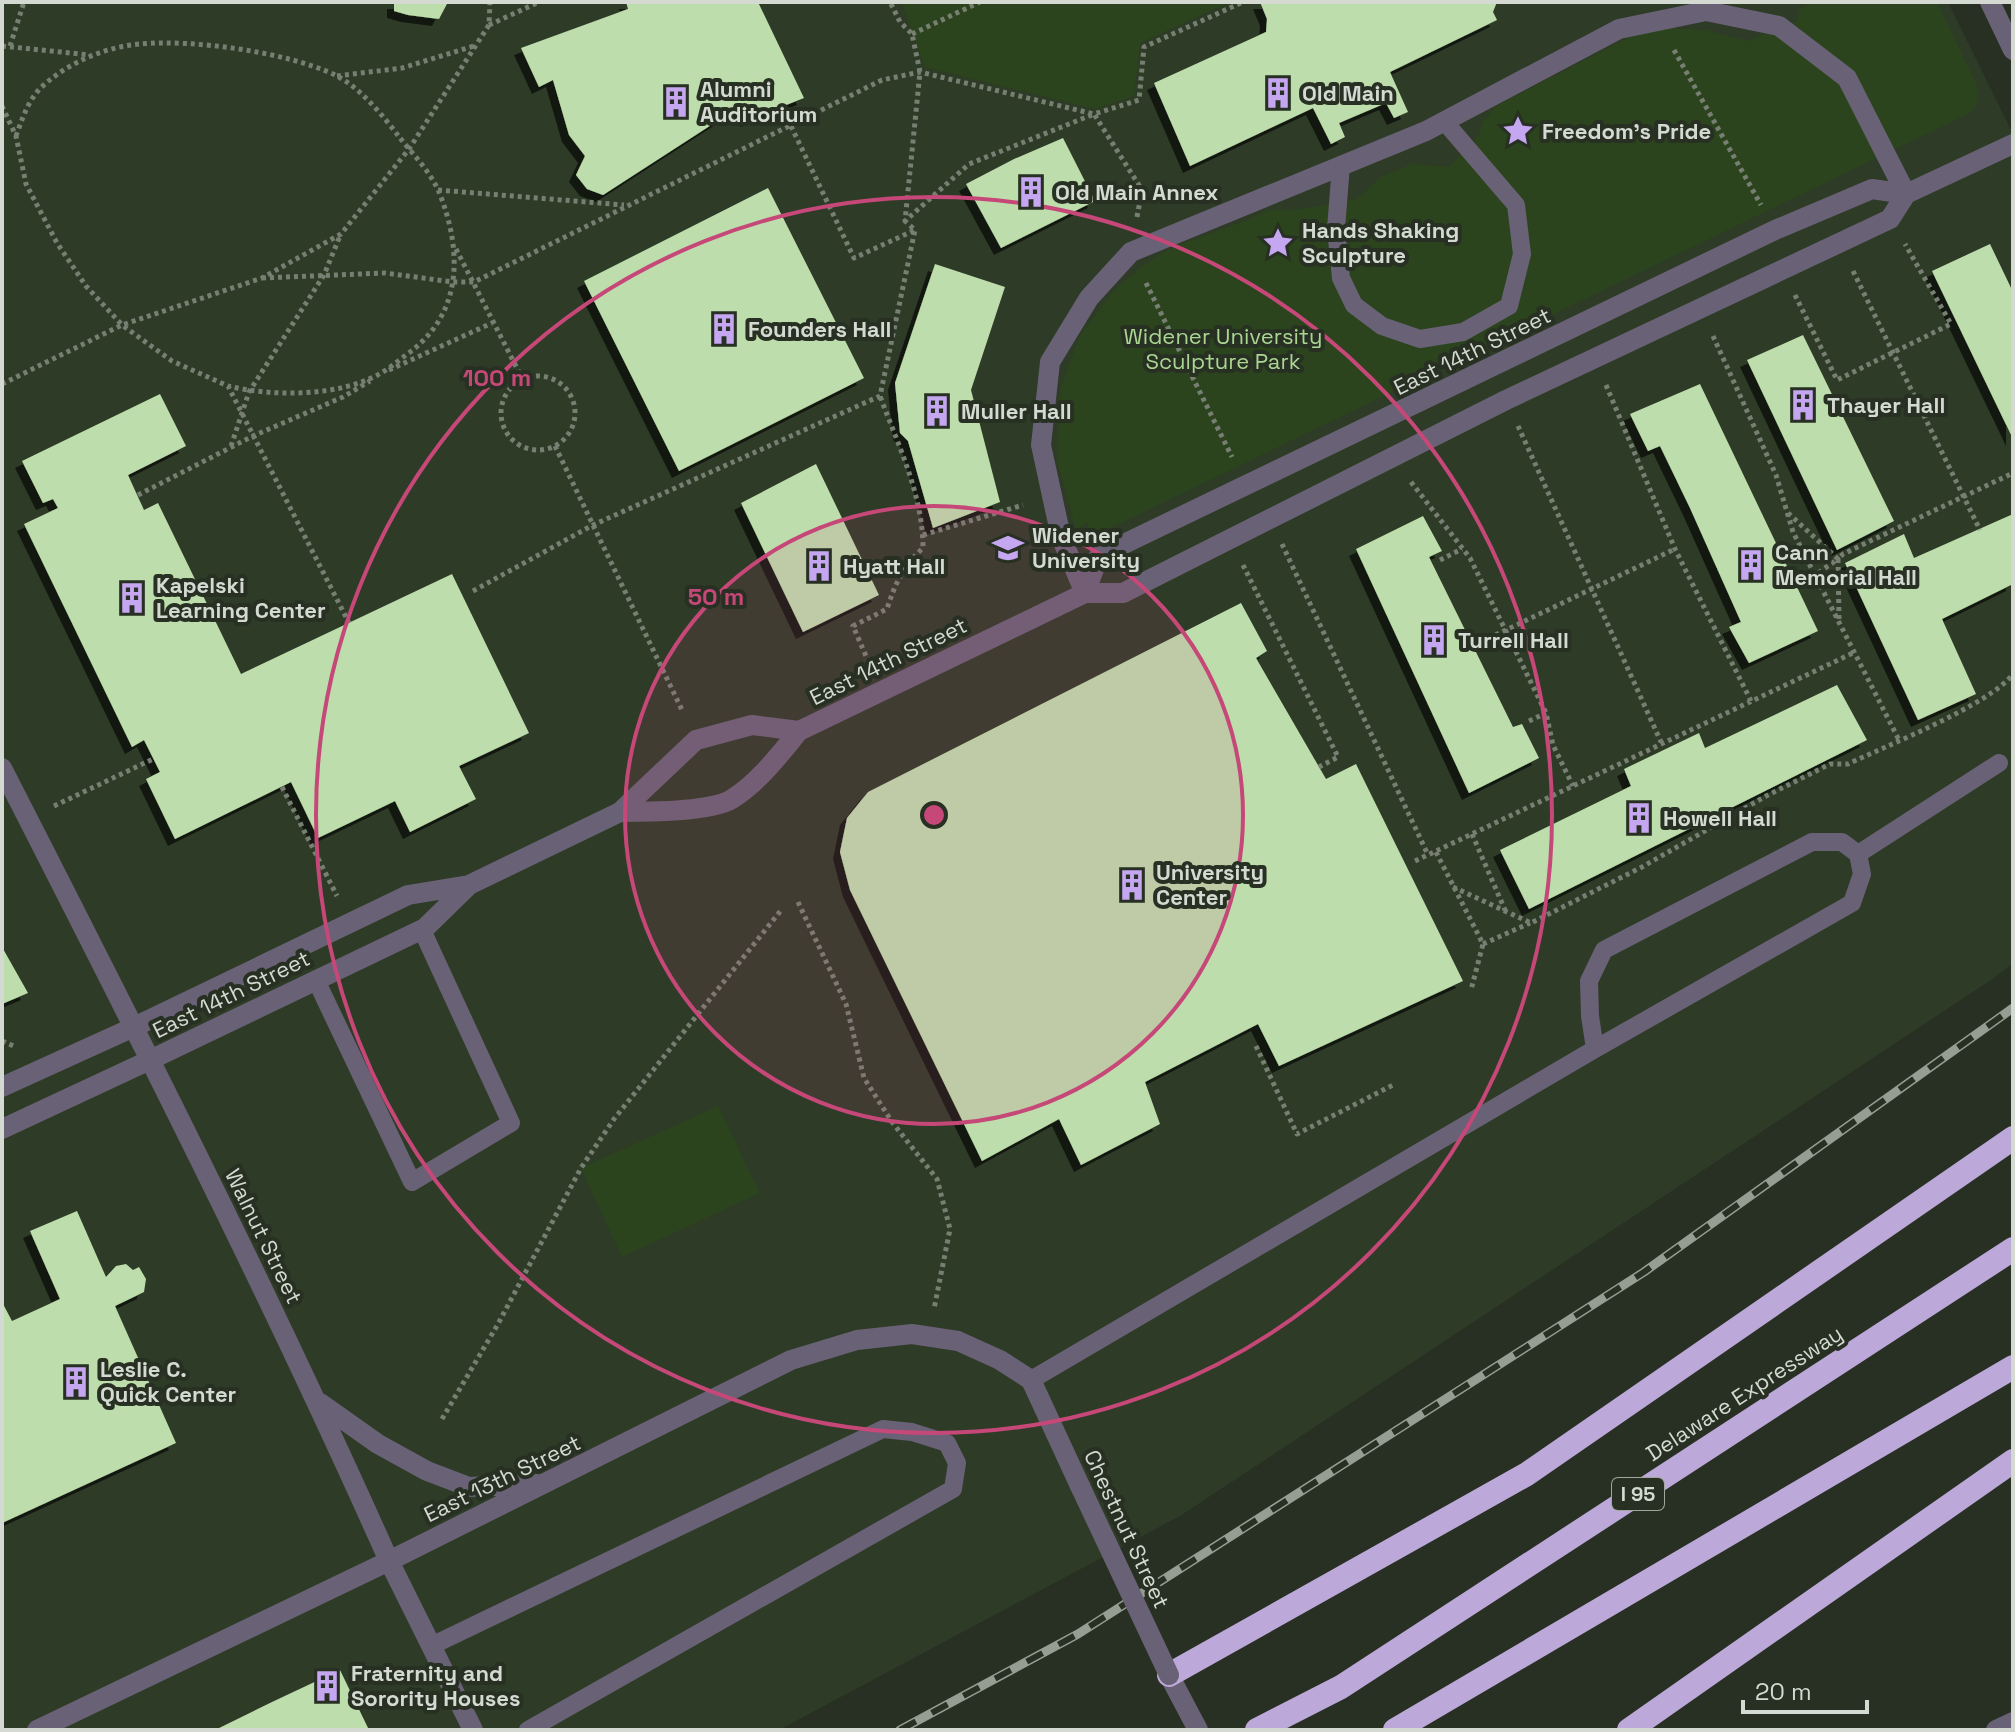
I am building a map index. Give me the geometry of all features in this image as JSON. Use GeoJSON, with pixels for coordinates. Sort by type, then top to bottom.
{"type":"FeatureCollection","features":[{"type":"Feature","properties":{"kind":"highway"},"geometry":{"type":"LineString","coordinates":[[1169,1675],[1527,1474],[2013,1138]]}},
{"type":"Feature","properties":{"kind":"highway","name":"Delaware Expressway"},"geometry":{"type":"LineString","coordinates":[[1257,1730],[1341,1687],[2013,1249]]}},
{"type":"Feature","properties":{"kind":"highway"},"geometry":{"type":"LineString","coordinates":[[1395,1730],[2013,1367]]}},
{"type":"Feature","properties":{"kind":"highway"},"geometry":{"type":"LineString","coordinates":[[1629,1730],[2013,1461]]}},
{"type":"Feature","properties":{"kind":"street"},"geometry":{"type":"LineString","coordinates":[[1990,2],[2013,50]]}},
{"type":"Feature","properties":{"kind":"street"},"geometry":{"type":"LineString","coordinates":[[1085,593],[1061,537],[1041,445],[1050,362],[1089,298],[1131,252],[1444,121],[1619,29],[1706,11],[1779,26],[1847,78],[1906,194],[1890,219]]}},
{"type":"Feature","properties":{"kind":"street","name":"East 14th Street"},"geometry":{"type":"LineString","coordinates":[[1085,593],[1099,556],[1775,230],[1872,189],[1906,194],[2013,144]]}},
{"type":"Feature","properties":{"kind":"street","name":"East 14th Street"},"geometry":{"type":"LineString","coordinates":[[620,812],[673,812],[731,800],[772,764],[799,731],[1085,593],[1123,593],[1506,400],[1890,219]]}},
{"type":"Feature","properties":{"kind":"street","name":"East 14th Street"},"geometry":{"type":"LineString","coordinates":[[2,1087],[408,895],[469,885],[620,812],[696,740],[752,725],[799,731]]}},
{"type":"Feature","properties":{"kind":"street","name":"Walnut Street"},"geometry":{"type":"LineString","coordinates":[[2,768],[134,1027],[318,1402],[389,1561],[473,1730]]}},
{"type":"Feature","properties":{"kind":"street","name":"East 14th Street"},"geometry":{"type":"LineString","coordinates":[[2,1129],[422,930],[469,885]]}},
{"type":"Feature","properties":{"kind":"street","name":"East 13th Street"},"geometry":{"type":"LineString","coordinates":[[37,1730],[389,1561],[791,1360],[857,1340],[912,1334],[958,1341],[1000,1360],[1031,1380]]}},
{"type":"Feature","properties":{"kind":"street","name":"Chestnut Street"},"geometry":{"type":"LineString","coordinates":[[1031,1380],[1169,1675],[1198,1730]]}},
{"type":"Feature","properties":{"kind":"street"},"geometry":{"type":"LineString","coordinates":[[318,1402],[378,1444],[427,1471],[469,1487],[545,1484]]}},
{"type":"Feature","properties":{"kind":"street"},"geometry":{"type":"LineString","coordinates":[[1996,1730],[2013,1722]]}},
{"type":"Feature","properties":{"kind":"lane"},"geometry":{"type":"LineString","coordinates":[[1341,165],[1336,229],[1341,278],[1354,305],[1382,326],[1420,339],[1463,332],[1509,306],[1522,254],[1516,205],[1444,121]]}},
{"type":"Feature","properties":{"kind":"lane"},"geometry":{"type":"LineString","coordinates":[[1858,854],[1999,763]]}},
{"type":"Feature","properties":{"kind":"lane"},"geometry":{"type":"LineString","coordinates":[[1031,1380],[1595,1049],[1852,903],[1862,874],[1858,854],[1842,842],[1812,842],[1604,950],[1589,981],[1595,1049]]}},
{"type":"Feature","properties":{"kind":"lane"},"geometry":{"type":"LineString","coordinates":[[316,980],[412,1182],[511,1123],[422,930]]}},
{"type":"Feature","properties":{"kind":"lane"},"geometry":{"type":"LineString","coordinates":[[431,1646],[883,1429],[912,1432],[947,1443],[957,1463],[953,1489],[528,1730]]}},
{"type":"Feature","properties":{"kind":"path"},"geometry":{"type":"LineString","coordinates":[[10,46],[24,2]]}},
{"type":"Feature","properties":{"kind":"path"},"geometry":{"type":"LineString","coordinates":[[231,447],[249,392],[324,275],[341,234],[409,149],[489,25],[490,2]]}},
{"type":"Feature","properties":{"kind":"path"},"geometry":{"type":"LineString","coordinates":[[489,25],[539,2]]}},
{"type":"Feature","properties":{"kind":"path"},"geometry":{"type":"LineString","coordinates":[[890,2],[900,22],[912,34],[920,72],[905,221]]}},
{"type":"Feature","properties":{"kind":"path"},"geometry":{"type":"LineString","coordinates":[[912,34],[980,2]]}},
{"type":"Feature","properties":{"kind":"path"},"geometry":{"type":"LineString","coordinates":[[905,221],[969,164],[1094,114],[1139,100],[1144,47],[1243,2]]}},
{"type":"Feature","properties":{"kind":"path"},"geometry":{"type":"LineString","coordinates":[[1657,21],[1775,230]]}},
{"type":"Feature","properties":{"kind":"path"},"geometry":{"type":"LineString","coordinates":[[16,136],[28,105],[44,84],[91,55],[139,44],[221,46],[280,57],[337,76],[380,111],[438,190],[456,248],[523,380]]}},
{"type":"Feature","properties":{"kind":"path"},"geometry":{"type":"LineString","coordinates":[[2,46],[91,55]]}},
{"type":"Feature","properties":{"kind":"path"},"geometry":{"type":"LineString","coordinates":[[337,76],[402,68],[475,46]]}},
{"type":"Feature","properties":{"kind":"path"},"geometry":{"type":"LineString","coordinates":[[262,278],[385,273],[474,282],[624,205],[882,80],[920,72],[1094,114],[1142,190],[1131,252],[1247,486]]}},
{"type":"Feature","properties":{"kind":"path"},"geometry":{"type":"LineString","coordinates":[[2,106],[16,136],[26,184],[57,243],[86,286],[122,325],[172,361],[228,386],[249,392],[284,394],[343,387],[492,323]]}},
{"type":"Feature","properties":{"kind":"path"},"geometry":{"type":"LineString","coordinates":[[2,120],[10,120]]}},
{"type":"Feature","properties":{"kind":"path"},"geometry":{"type":"LineString","coordinates":[[791,126],[854,258],[915,230]]}},
{"type":"Feature","properties":{"kind":"path"},"geometry":{"type":"LineString","coordinates":[[438,190],[624,205]]}},
{"type":"Feature","properties":{"kind":"path"},"geometry":{"type":"LineString","coordinates":[[1783,269],[1837,380],[1951,324],[1890,219]]}},
{"type":"Feature","properties":{"kind":"path"},"geometry":{"type":"LineString","coordinates":[[905,221],[915,230]]}},
{"type":"Feature","properties":{"kind":"path"},"geometry":{"type":"LineString","coordinates":[[881,691],[853,626],[887,609],[894,585],[907,562],[923,548],[923,525],[914,490],[880,396],[915,230]]}},
{"type":"Feature","properties":{"kind":"path"},"geometry":{"type":"LineString","coordinates":[[2,384],[122,325],[262,278],[341,234]]}},
{"type":"Feature","properties":{"kind":"path"},"geometry":{"type":"LineString","coordinates":[[1838,242],[1980,530]]}},
{"type":"Feature","properties":{"kind":"path"},"geometry":{"type":"LineString","coordinates":[[138,495],[253,436],[343,397],[422,344],[445,313],[453,282],[456,248]]}},
{"type":"Feature","properties":{"kind":"path"},"geometry":{"type":"LineString","coordinates":[[1701,310],[1776,475],[1793,532],[1899,740]]}},
{"type":"Feature","properties":{"kind":"path"},"geometry":{"type":"LineString","coordinates":[[1595,358],[1675,549],[1751,701]]}},
{"type":"Feature","properties":{"kind":"path"},"geometry":{"type":"LineString","coordinates":[[535,376],[548,377],[568,392],[574,403],[573,428],[555,446],[544,450],[521,446],[505,429],[502,418],[506,396],[523,380],[535,376]]}},
{"type":"Feature","properties":{"kind":"path"},"geometry":{"type":"LineString","coordinates":[[228,386],[349,623]]}},
{"type":"Feature","properties":{"kind":"path"},"geometry":{"type":"LineString","coordinates":[[473,591],[593,525],[880,396]]}},
{"type":"Feature","properties":{"kind":"path"},"geometry":{"type":"LineString","coordinates":[[1506,400],[1661,742]]}},
{"type":"Feature","properties":{"kind":"path"},"geometry":{"type":"LineString","coordinates":[[555,446],[696,740]]}},
{"type":"Feature","properties":{"kind":"path"},"geometry":{"type":"LineString","coordinates":[[1393,459],[1470,558],[1546,713],[1553,745],[1573,786]]}},
{"type":"Feature","properties":{"kind":"path"},"geometry":{"type":"LineString","coordinates":[[1815,575],[1843,554],[2013,473]]}},
{"type":"Feature","properties":{"kind":"path"},"geometry":{"type":"LineString","coordinates":[[923,535],[1024,505]]}},
{"type":"Feature","properties":{"kind":"path"},"geometry":{"type":"LineString","coordinates":[[1787,512],[1838,559],[1839,622]]}},
{"type":"Feature","properties":{"kind":"path"},"geometry":{"type":"LineString","coordinates":[[1270,518],[1428,855]]}},
{"type":"Feature","properties":{"kind":"path"},"geometry":{"type":"LineString","coordinates":[[1230,539],[1338,757],[1319,767]]}},
{"type":"Feature","properties":{"kind":"path"},"geometry":{"type":"LineString","coordinates":[[1440,560],[1462,549]]}},
{"type":"Feature","properties":{"kind":"path"},"geometry":{"type":"LineString","coordinates":[[1481,642],[1675,549]]}},
{"type":"Feature","properties":{"kind":"path"},"geometry":{"type":"LineString","coordinates":[[1415,861],[1855,652]]}},
{"type":"Feature","properties":{"kind":"path"},"geometry":{"type":"LineString","coordinates":[[1483,944],[1642,867],[1766,796],[1830,764],[1848,764],[1899,740],[2005,685],[2013,674]]}},
{"type":"Feature","properties":{"kind":"path"},"geometry":{"type":"LineString","coordinates":[[1529,721],[1546,713]]}},
{"type":"Feature","properties":{"kind":"path"},"geometry":{"type":"LineString","coordinates":[[28,818],[153,759]]}},
{"type":"Feature","properties":{"kind":"path"},"geometry":{"type":"LineString","coordinates":[[282,787],[350,922]]}},
{"type":"Feature","properties":{"kind":"path"},"geometry":{"type":"LineString","coordinates":[[1472,834],[1505,911]]}},
{"type":"Feature","properties":{"kind":"path"},"geometry":{"type":"LineString","coordinates":[[1436,852],[1483,944],[1471,990]]}},
{"type":"Feature","properties":{"kind":"path"},"geometry":{"type":"LineString","coordinates":[[1453,887],[1531,923]]}},
{"type":"Feature","properties":{"kind":"path"},"geometry":{"type":"LineString","coordinates":[[798,902],[846,1004],[864,1078],[892,1122],[937,1179],[950,1229],[928,1336]]}},
{"type":"Feature","properties":{"kind":"path"},"geometry":{"type":"LineString","coordinates":[[442,1419],[498,1324],[581,1168],[614,1119],[782,909]]}},
{"type":"Feature","properties":{"kind":"path"},"geometry":{"type":"LineString","coordinates":[[1256,1046],[1297,1134],[1393,1085]]}},
{"type":"Feature","properties":{"kind":"shaded area","name":"Widener University"},"geometry":{"type":"Polygon","coordinates":[[[2,2],[1948,2],[2013,134],[2013,963],[1180,1516],[779,1730],[2,1730],[2,2]]]}},
{"type":"Feature","properties":{"kind":"green space"},"geometry":{"type":"Polygon","coordinates":[[[901,2],[1230,2],[1140,43],[1134,96],[1095,109],[925,67],[901,2]]]}},
{"type":"Feature","properties":{"kind":"green space","name":"Widener University Sculpture Park"},"geometry":{"type":"Polygon","coordinates":[[[1812,2],[1937,2],[1976,83],[1979,96],[1975,107],[1968,114],[1094,536],[1087,523],[1076,530],[1057,460],[1060,391],[1079,337],[1113,291],[1145,264],[1173,247],[1269,210],[1295,210],[1357,199],[1381,177],[1412,164],[1449,167],[1479,135],[1482,123],[1496,106],[1631,36],[1665,28],[1705,30],[1748,41],[1798,21],[1799,10],[1812,2]]]}},
{"type":"Feature","properties":{"kind":"green space"},"geometry":{"type":"Polygon","coordinates":[[[718,1106],[760,1193],[622,1257],[581,1168],[718,1106]]]}},
{"type":"Feature","properties":{"kind":"building"},"geometry":{"type":"Polygon","coordinates":[[[394,2],[448,2],[439,19],[394,11],[394,2]]]}},
{"type":"Feature","properties":{"kind":"building","name":"Alumni Auditorium"},"geometry":{"type":"Polygon","coordinates":[[[626,2],[758,2],[804,98],[748,120],[739,107],[603,195],[587,189],[576,175],[585,156],[569,135],[553,80],[539,87],[521,48],[628,9],[626,2]]]}},
{"type":"Feature","properties":{"kind":"building","name":"Old Main"},"geometry":{"type":"Polygon","coordinates":[[[1260,2],[1497,2],[1493,12],[1497,20],[1390,72],[1408,112],[1394,118],[1386,103],[1339,123],[1345,137],[1331,144],[1313,108],[1190,166],[1154,83],[1266,32],[1267,19],[1260,2]]]}},
{"type":"Feature","properties":{"kind":"building","name":"Old Main Annex"},"geometry":{"type":"Polygon","coordinates":[[[1063,138],[1095,201],[1001,248],[966,184],[1063,138]]]}},
{"type":"Feature","properties":{"kind":"building","name":"Founders Hall"},"geometry":{"type":"Polygon","coordinates":[[[768,188],[864,378],[679,471],[584,281],[768,188]]]}},
{"type":"Feature","properties":{"kind":"building"},"geometry":{"type":"Polygon","coordinates":[[[1990,244],[2013,292],[2013,439],[1932,271],[1990,244]]]}},
{"type":"Feature","properties":{"kind":"building","name":"Muller Hall"},"geometry":{"type":"Polygon","coordinates":[[[935,264],[1005,287],[971,390],[1000,502],[933,528],[908,441],[900,433],[895,383],[935,264]]]}},
{"type":"Feature","properties":{"kind":"building","name":"Thayer Hall"},"geometry":{"type":"Polygon","coordinates":[[[1803,335],[1894,521],[1837,550],[1747,360],[1803,335]]]}},
{"type":"Feature","properties":{"kind":"building","name":"Cann Memorial Hall"},"geometry":{"type":"Polygon","coordinates":[[[1700,384],[1818,631],[1749,663],[1729,627],[1741,622],[1690,508],[1660,446],[1648,451],[1630,414],[1700,384]]]}},
{"type":"Feature","properties":{"kind":"building","name":"Kapelski Learning Center"},"geometry":{"type":"Polygon","coordinates":[[[160,394],[186,446],[128,475],[144,510],[158,503],[241,674],[452,574],[529,733],[459,766],[476,799],[410,832],[395,801],[318,838],[291,782],[175,839],[146,779],[160,772],[144,740],[132,747],[24,524],[58,508],[53,499],[43,503],[22,461],[160,394]]]}},
{"type":"Feature","properties":{"kind":"building","name":"Hyatt Hall"},"geometry":{"type":"Polygon","coordinates":[[[816,464],[879,595],[803,632],[741,503],[816,464]]]}},
{"type":"Feature","properties":{"kind":"building"},"geometry":{"type":"Polygon","coordinates":[[[2013,514],[2013,584],[1942,619],[1976,694],[1918,720],[1845,563],[1904,534],[1914,558],[2013,514]]]}},
{"type":"Feature","properties":{"kind":"building","name":"Turrell Hall"},"geometry":{"type":"Polygon","coordinates":[[[1423,516],[1442,551],[1429,557],[1513,727],[1522,724],[1539,758],[1469,793],[1356,549],[1423,516]]]}},
{"type":"Feature","properties":{"kind":"building","name":"University Center"},"geometry":{"type":"Polygon","coordinates":[[[1241,603],[1267,651],[1256,658],[1326,779],[1356,764],[1463,981],[1279,1066],[1258,1024],[1145,1082],[1160,1124],[1081,1165],[1059,1119],[982,1161],[850,890],[840,852],[847,818],[868,792],[1241,603]]]}},
{"type":"Feature","properties":{"kind":"building","name":"Howell Hall"},"geometry":{"type":"Polygon","coordinates":[[[1837,685],[1867,740],[1529,909],[1500,850],[1631,786],[1624,769],[1699,733],[1705,748],[1837,685]]]}},
{"type":"Feature","properties":{"kind":"building"},"geometry":{"type":"Polygon","coordinates":[[[2,947],[28,993],[2,1004],[2,947]]]}},
{"type":"Feature","properties":{"kind":"building","name":"Leslie C. Quick Center"},"geometry":{"type":"Polygon","coordinates":[[[77,1211],[106,1277],[116,1266],[126,1264],[133,1270],[139,1267],[146,1279],[144,1292],[115,1306],[176,1443],[2,1523],[2,1302],[12,1321],[60,1299],[30,1231],[77,1211]]]}},
{"type":"Feature","properties":{"kind":"building","name":"Fraternity and Sorority Houses"},"geometry":{"type":"Polygon","coordinates":[[[340,1670],[369,1730],[215,1730],[272,1702],[340,1670]]]}},
{"type":"Feature","properties":{"kind":"railway"},"geometry":{"type":"LineString","coordinates":[[900,1730],[1078,1634],[1644,1272],[2013,1008]]}},
{"type":"Feature","properties":{"kind":"place","name":"Old Main"},"geometry":{"type":"Point","coordinates":[1278,93]}},
{"type":"Feature","properties":{"kind":"place","name":"Alumni Auditorium"},"geometry":{"type":"Point","coordinates":[676,102]}},
{"type":"Feature","properties":{"kind":"place","name":"Freedom's Pride"},"geometry":{"type":"Point","coordinates":[1518,131]}},
{"type":"Feature","properties":{"kind":"place","name":"Old Main Annex"},"geometry":{"type":"Point","coordinates":[1031,192]}},
{"type":"Feature","properties":{"kind":"place","name":"Hands Shaking Sculpture"},"geometry":{"type":"Point","coordinates":[1278,243]}},
{"type":"Feature","properties":{"kind":"place","name":"Founders Hall"},"geometry":{"type":"Point","coordinates":[724,329]}},
{"type":"Feature","properties":{"kind":"place","name":"Thayer Hall"},"geometry":{"type":"Point","coordinates":[1803,405]}},
{"type":"Feature","properties":{"kind":"place","name":"Muller Hall"},"geometry":{"type":"Point","coordinates":[937,411]}},
{"type":"Feature","properties":{"kind":"place","name":"Widener University"},"geometry":{"type":"Point","coordinates":[1008,548]}},
{"type":"Feature","properties":{"kind":"place","name":"Cann Memorial Hall"},"geometry":{"type":"Point","coordinates":[1751,565]}},
{"type":"Feature","properties":{"kind":"place","name":"Hyatt Hall"},"geometry":{"type":"Point","coordinates":[819,566]}},
{"type":"Feature","properties":{"kind":"place","name":"Kapelski Learning Center"},"geometry":{"type":"Point","coordinates":[132,598]}},
{"type":"Feature","properties":{"kind":"place","name":"Turrell Hall"},"geometry":{"type":"Point","coordinates":[1434,640]}},
{"type":"Feature","properties":{"kind":"place","name":"Howell Hall"},"geometry":{"type":"Point","coordinates":[1639,818]}},
{"type":"Feature","properties":{"kind":"place","name":"University Center"},"geometry":{"type":"Point","coordinates":[1132,885]}},
{"type":"Feature","properties":{"kind":"place","name":"Leslie C. Quick Center"},"geometry":{"type":"Point","coordinates":[76,1382]}},
{"type":"Feature","properties":{"kind":"place","name":"Fraternity and Sorority Houses"},"geometry":{"type":"Point","coordinates":[327,1686]}}]}
